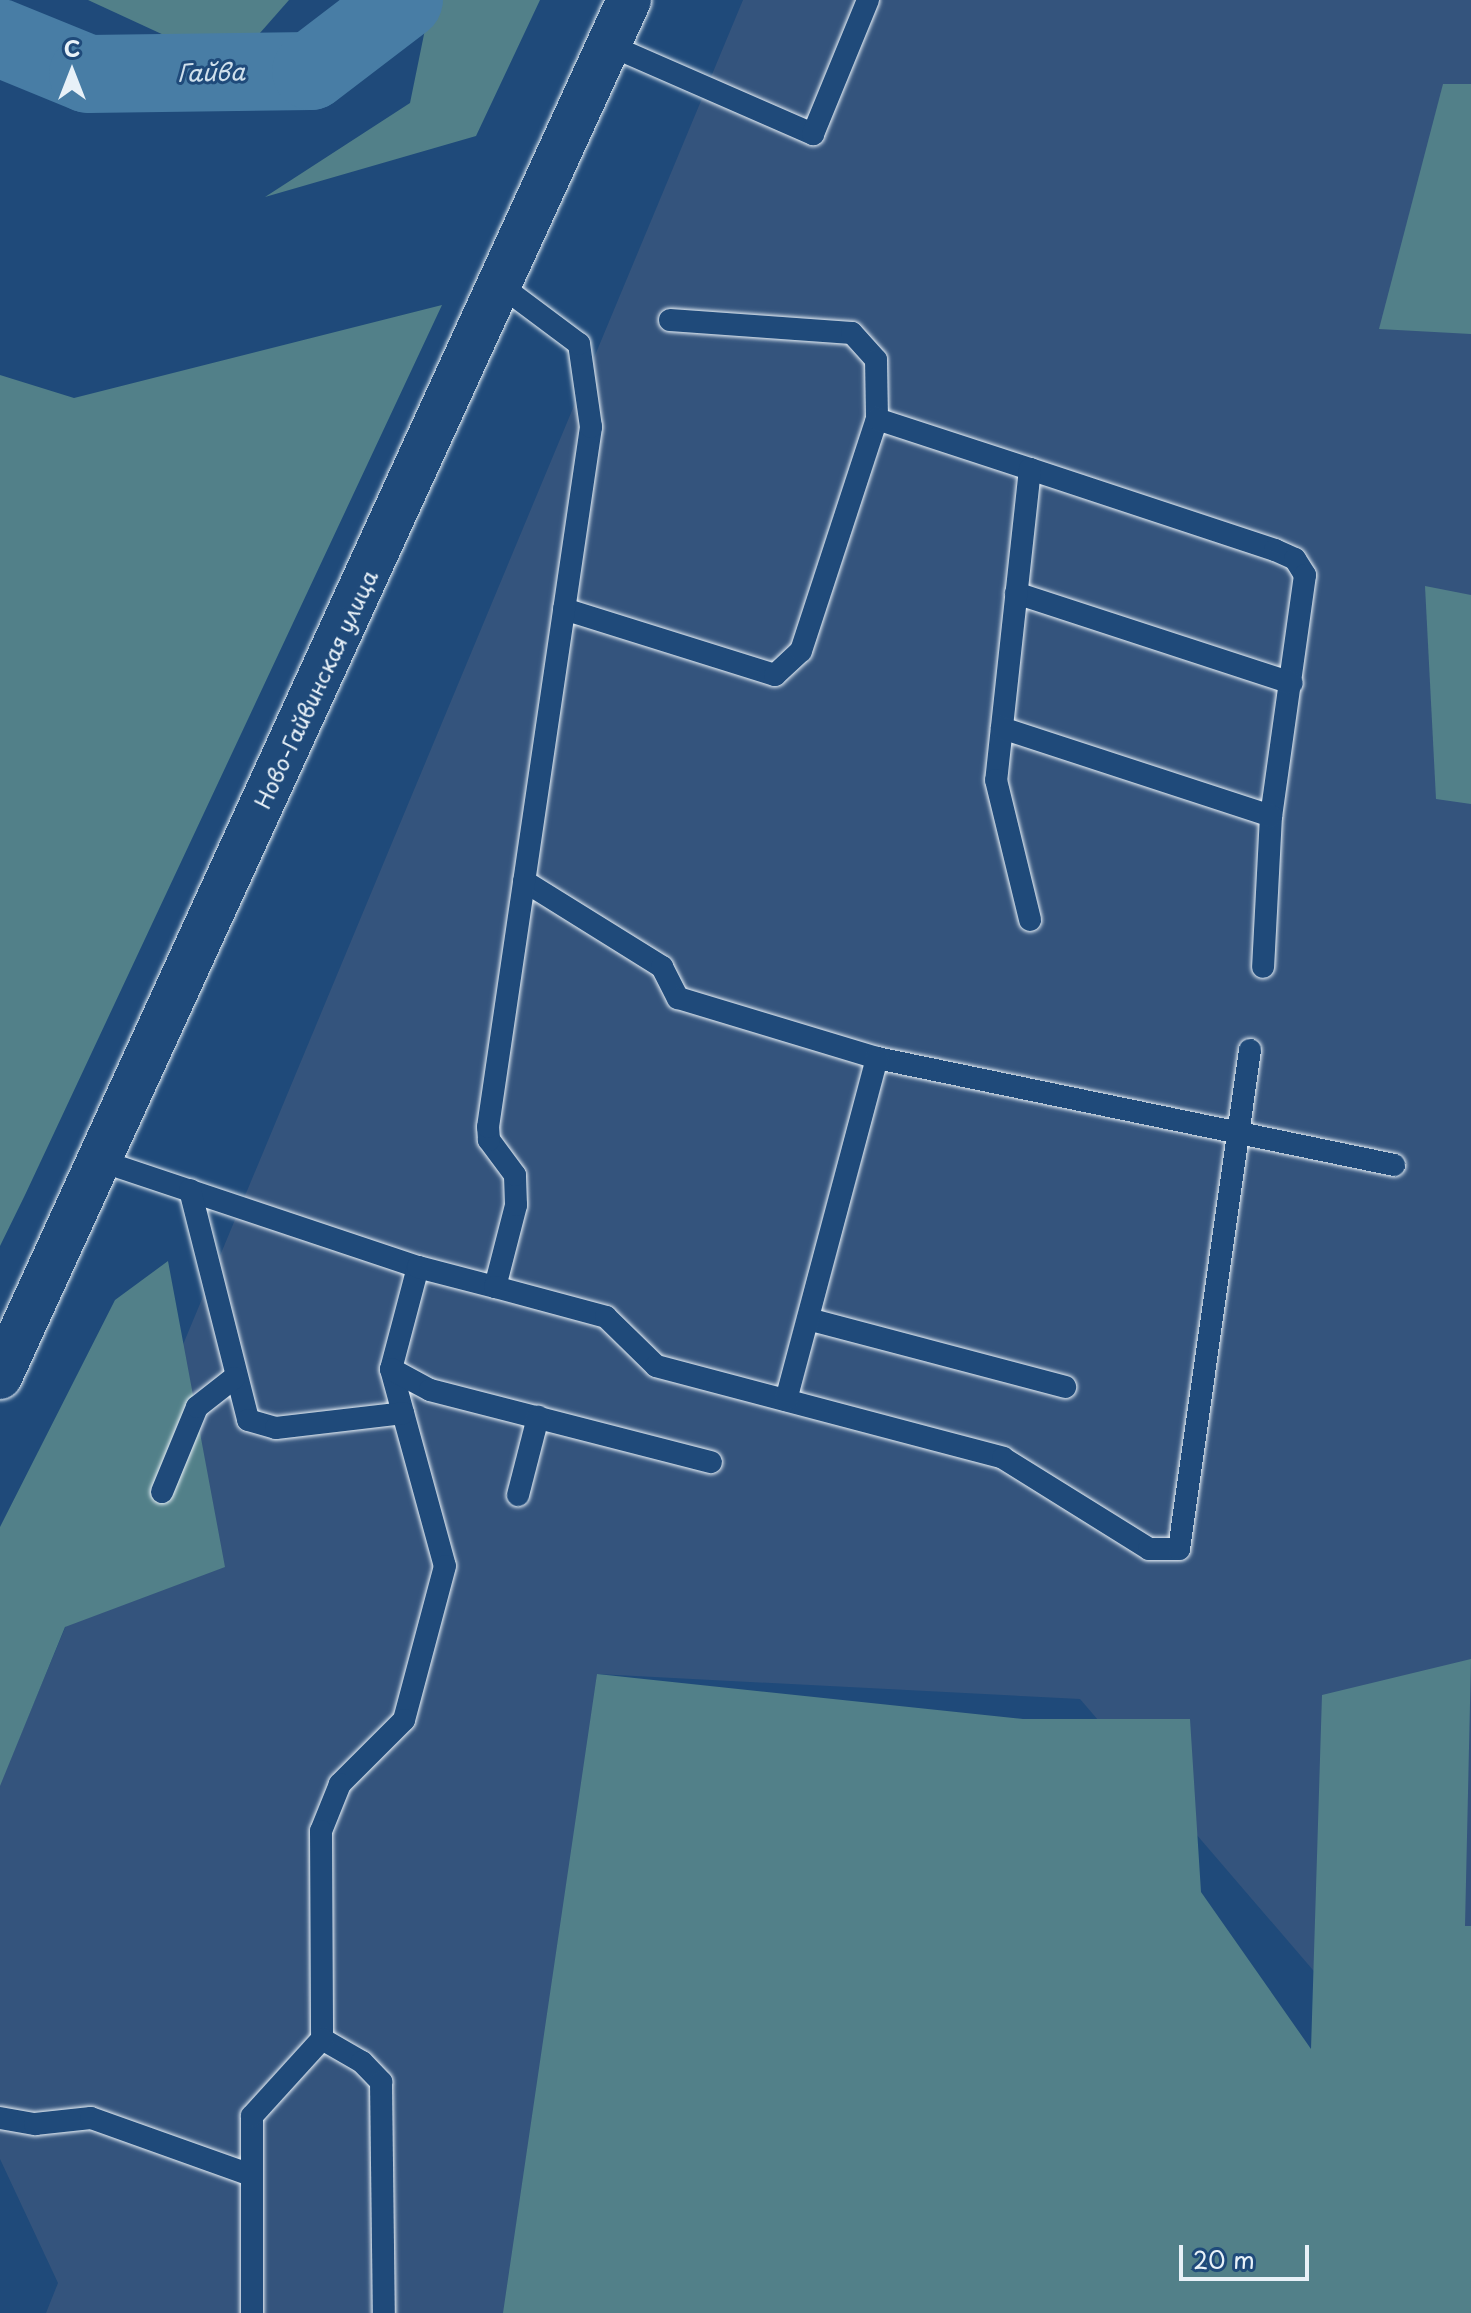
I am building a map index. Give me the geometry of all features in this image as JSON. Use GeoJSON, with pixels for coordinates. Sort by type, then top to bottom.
{"type":"FeatureCollection","features":[{"type":"Feature","properties":{"kind":"main road","name":"Ново-Гайвинская улица"},"geometry":{"type":"LineString","coordinates":[[0,1377],[629,0]]}},
{"type":"Feature","properties":{"kind":"lane"},"geometry":{"type":"LineString","coordinates":[[609,45],[813,134],[868,0]]}},
{"type":"Feature","properties":{"kind":"lane"},"geometry":{"type":"LineString","coordinates":[[495,1287],[517,1190],[488,1127],[591,427],[579,344],[500,285]]}},
{"type":"Feature","properties":{"kind":"lane"},"geometry":{"type":"LineString","coordinates":[[564,609],[753,672],[775,675],[792,666],[877,419],[876,360],[852,333],[670,320]]}},
{"type":"Feature","properties":{"kind":"lane"},"geometry":{"type":"LineString","coordinates":[[877,419],[1295,559],[1305,575],[1305,598],[1271,816],[1263,967]]}},
{"type":"Feature","properties":{"kind":"lane"},"geometry":{"type":"LineString","coordinates":[[1030,469],[996,780],[1030,920]]}},
{"type":"Feature","properties":{"kind":"lane"},"geometry":{"type":"LineString","coordinates":[[1016,593],[1292,683]]}},
{"type":"Feature","properties":{"kind":"lane"},"geometry":{"type":"LineString","coordinates":[[1002,728],[1271,816]]}},
{"type":"Feature","properties":{"kind":"lane"},"geometry":{"type":"LineString","coordinates":[[524,881],[662,967],[678,998],[877,1058],[1394,1165]]}},
{"type":"Feature","properties":{"kind":"lane"},"geometry":{"type":"LineString","coordinates":[[98,1160],[418,1267],[606,1317],[656,1366],[1003,1458],[1149,1549],[1179,1549],[1250,1050]]}},
{"type":"Feature","properties":{"kind":"lane"},"geometry":{"type":"LineString","coordinates":[[786,1400],[877,1058]]}},
{"type":"Feature","properties":{"kind":"lane"},"geometry":{"type":"LineString","coordinates":[[190,1190],[242,1408],[259,1426],[403,1413]]}},
{"type":"Feature","properties":{"kind":"lane"},"geometry":{"type":"LineString","coordinates":[[252,2313],[251,2175],[257,2104],[322,2039],[326,1804],[404,1720],[445,1566],[391,1369],[418,1267]]}},
{"type":"Feature","properties":{"kind":"lane"},"geometry":{"type":"LineString","coordinates":[[808,1319],[1065,1387]]}},
{"type":"Feature","properties":{"kind":"lane"},"geometry":{"type":"LineString","coordinates":[[391,1369],[430,1390],[711,1462]]}},
{"type":"Feature","properties":{"kind":"lane"},"geometry":{"type":"LineString","coordinates":[[162,1492],[197,1407],[234,1378]]}},
{"type":"Feature","properties":{"kind":"lane"},"geometry":{"type":"LineString","coordinates":[[518,1495],[538,1417]]}},
{"type":"Feature","properties":{"kind":"lane"},"geometry":{"type":"LineString","coordinates":[[322,2039],[362,2062],[381,2082],[384,2313]]}},
{"type":"Feature","properties":{"kind":"lane"},"geometry":{"type":"LineString","coordinates":[[0,2118],[35,2124],[91,2118],[251,2175]]}},
{"type":"Feature","properties":{"kind":"shaded area"},"geometry":{"type":"Polygon","coordinates":[[[743,0],[1471,0],[1471,2154],[1080,1699],[597,1674],[595,2313],[46,2313],[58,2283],[0,2159],[0,1784],[743,0]]]}},
{"type":"Feature","properties":{"kind":"green space"},"geometry":{"type":"Polygon","coordinates":[[[88,0],[289,0],[231,66],[88,0]]]}},
{"type":"Feature","properties":{"kind":"green space"},"geometry":{"type":"Polygon","coordinates":[[[431,0],[540,0],[476,136],[265,197],[410,103],[431,0]]]}},
{"type":"Feature","properties":{"kind":"green space"},"geometry":{"type":"Polygon","coordinates":[[[1443,84],[1471,84],[1471,334],[1379,329],[1443,84]]]}},
{"type":"Feature","properties":{"kind":"green space"},"geometry":{"type":"Polygon","coordinates":[[[442,305],[0,1246],[0,375],[74,398],[442,305]]]}},
{"type":"Feature","properties":{"kind":"green space"},"geometry":{"type":"Polygon","coordinates":[[[1425,586],[1471,595],[1471,804],[1436,799],[1425,586]]]}},
{"type":"Feature","properties":{"kind":"green space"},"geometry":{"type":"Polygon","coordinates":[[[168,1261],[225,1567],[65,1627],[0,1786],[0,1527],[115,1300],[168,1261]]]}},
{"type":"Feature","properties":{"kind":"green space"},"geometry":{"type":"Polygon","coordinates":[[[1471,1659],[1465,1926],[1471,1926],[1471,2313],[503,2313],[597,1674],[1023,1719],[1190,1719],[1201,1892],[1311,2049],[1322,1695],[1471,1659]]]}},
{"type":"Feature","properties":{"kind":"waterway","name":"Гайва"},"geometry":{"type":"LineString","coordinates":[[0,38],[88,74],[311,71],[404,0]]}}]}
